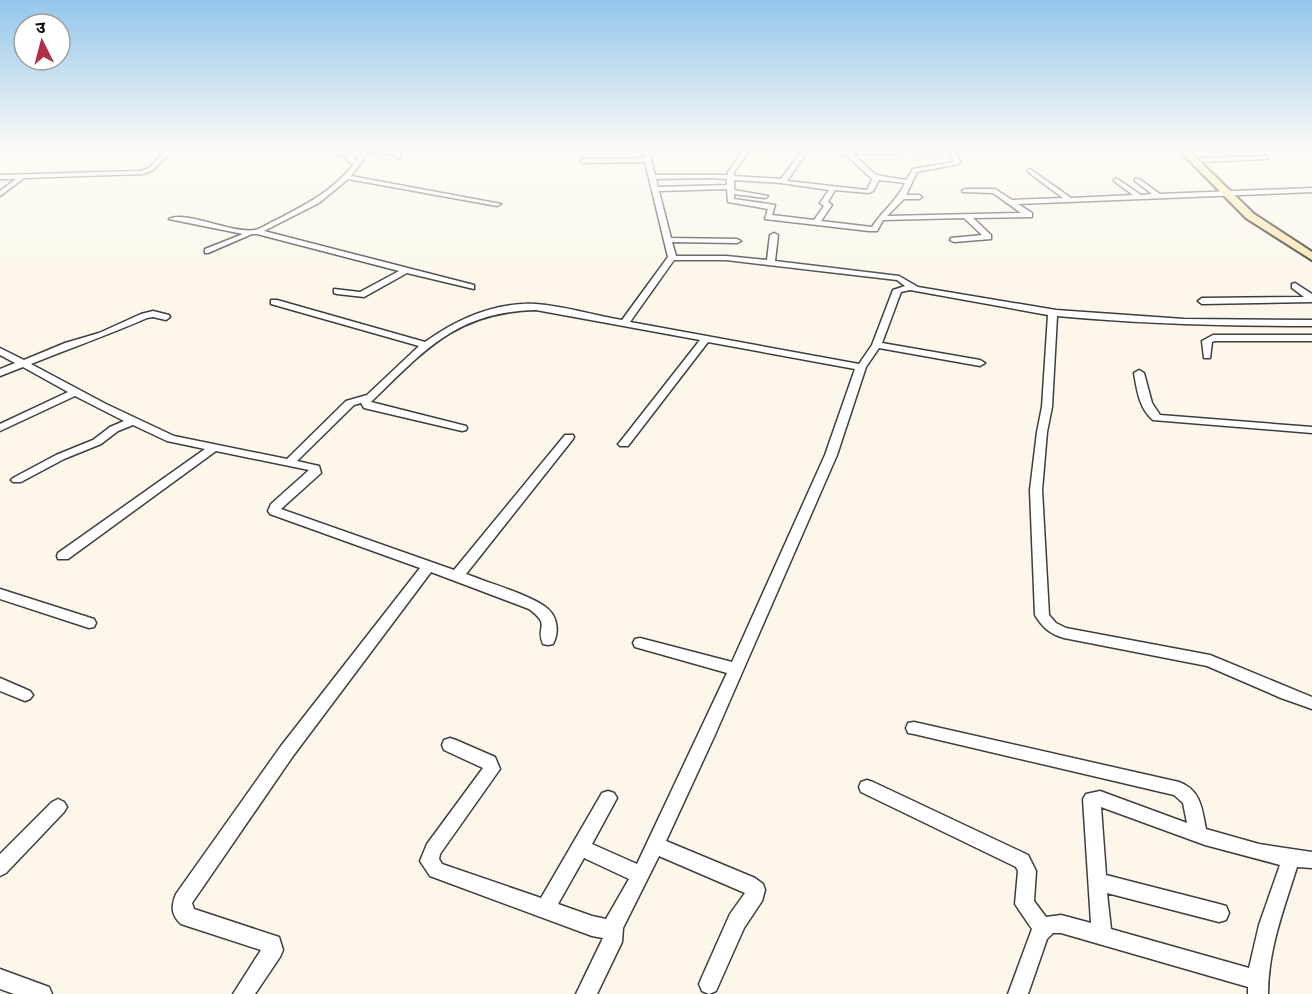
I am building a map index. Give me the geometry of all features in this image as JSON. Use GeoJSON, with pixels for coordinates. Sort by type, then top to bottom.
{"type":"FeatureCollection","features":[{"type":"Feature","properties":{"kind":"main road"},"geometry":{"type":"LineString","coordinates":[[1234,197],[1250,216],[1312,257]]}},
{"type":"Feature","properties":{"kind":"main road"},"geometry":{"type":"LineString","coordinates":[[1235,197],[1257,216],[1312,252]]}},
{"type":"Feature","properties":{"kind":"street"},"geometry":{"type":"LineString","coordinates":[[208,251],[314,204],[322,197]]}},
{"type":"Feature","properties":{"kind":"street"},"geometry":{"type":"LineString","coordinates":[[460,197],[497,204]]}},
{"type":"Feature","properties":{"kind":"street"},"geometry":{"type":"LineString","coordinates":[[657,197],[672,257]]}},
{"type":"Feature","properties":{"kind":"street"},"geometry":{"type":"LineString","coordinates":[[730,197],[730,201],[772,207],[768,217],[873,229],[902,197]]}},
{"type":"Feature","properties":{"kind":"street"},"geometry":{"type":"LineString","coordinates":[[816,223],[828,205],[824,203],[827,197]]}},
{"type":"Feature","properties":{"kind":"street"},"geometry":{"type":"LineString","coordinates":[[881,218],[1029,214],[1005,197]]}},
{"type":"Feature","properties":{"kind":"street"},"geometry":{"type":"LineString","coordinates":[[1066,197],[1070,200]]}},
{"type":"Feature","properties":{"kind":"street"},"geometry":{"type":"LineString","coordinates":[[1012,202],[1152,197]]}},
{"type":"Feature","properties":{"kind":"street"},"geometry":{"type":"LineString","coordinates":[[954,240],[988,237],[967,217]]}},
{"type":"Feature","properties":{"kind":"street"},"geometry":{"type":"LineString","coordinates":[[173,219],[194,220],[232,231],[254,232],[471,287]]}},
{"type":"Feature","properties":{"kind":"street"},"geometry":{"type":"LineString","coordinates":[[730,259],[742,233]]}},
{"type":"Feature","properties":{"kind":"street"},"geometry":{"type":"LineString","coordinates":[[771,263],[774,235]]}},
{"type":"Feature","properties":{"kind":"street"},"geometry":{"type":"LineString","coordinates":[[667,240],[737,241]]}},
{"type":"Feature","properties":{"kind":"street"},"geometry":{"type":"LineString","coordinates":[[672,257],[730,259],[899,278],[905,280],[910,287]]}},
{"type":"Feature","properties":{"kind":"street"},"geometry":{"type":"LineString","coordinates":[[624,323],[672,257]]}},
{"type":"Feature","properties":{"kind":"street"},"geometry":{"type":"LineString","coordinates":[[337,291],[361,295],[405,271]]}},
{"type":"Feature","properties":{"kind":"street"},"geometry":{"type":"LineString","coordinates":[[1295,286],[1312,298]]}},
{"type":"Feature","properties":{"kind":"street"},"geometry":{"type":"LineString","coordinates":[[586,994],[612,942],[613,926],[641,875],[706,737],[831,454],[846,404],[861,367],[877,345],[897,290],[910,287],[1053,312],[1229,323],[1312,323]]}},
{"type":"Feature","properties":{"kind":"street"},"geometry":{"type":"LineString","coordinates":[[1202,301],[1312,298]]}},
{"type":"Feature","properties":{"kind":"street"},"geometry":{"type":"LineString","coordinates":[[274,302],[425,345]]}},
{"type":"Feature","properties":{"kind":"street"},"geometry":{"type":"LineString","coordinates":[[462,428],[368,405],[366,402],[425,345],[478,313],[507,307],[536,307],[861,367]]}},
{"type":"Feature","properties":{"kind":"street"},"geometry":{"type":"LineString","coordinates":[[1053,312],[1047,407],[1036,490],[1042,615],[1053,629],[1064,633],[1210,661],[1286,694],[1312,702]]}},
{"type":"Feature","properties":{"kind":"street"},"geometry":{"type":"LineString","coordinates":[[0,373],[68,345],[102,335],[144,316],[153,314],[166,317]]}},
{"type":"Feature","properties":{"kind":"street"},"geometry":{"type":"LineString","coordinates":[[624,444],[706,338]]}},
{"type":"Feature","properties":{"kind":"street"},"geometry":{"type":"LineString","coordinates":[[1207,356],[1207,341],[1210,339],[1312,338]]}},
{"type":"Feature","properties":{"kind":"street"},"geometry":{"type":"LineString","coordinates":[[877,345],[980,363]]}},
{"type":"Feature","properties":{"kind":"street"},"geometry":{"type":"LineString","coordinates":[[0,351],[75,392],[171,439],[315,468],[315,473],[275,507],[274,511],[458,576],[540,609],[551,627],[548,640]]}},
{"type":"Feature","properties":{"kind":"street"},"geometry":{"type":"LineString","coordinates":[[1138,373],[1146,402],[1151,414],[1156,418],[1312,430]]}},
{"type":"Feature","properties":{"kind":"street"},"geometry":{"type":"LineString","coordinates":[[0,428],[75,392]]}},
{"type":"Feature","properties":{"kind":"street"},"geometry":{"type":"LineString","coordinates":[[290,462],[350,403],[371,397]]}},
{"type":"Feature","properties":{"kind":"street"},"geometry":{"type":"LineString","coordinates":[[17,480],[60,457],[97,442],[110,432],[134,421]]}},
{"type":"Feature","properties":{"kind":"street"},"geometry":{"type":"LineString","coordinates":[[458,576],[569,437]]}},
{"type":"Feature","properties":{"kind":"street"},"geometry":{"type":"LineString","coordinates":[[63,556],[212,449]]}},
{"type":"Feature","properties":{"kind":"street"},"geometry":{"type":"LineString","coordinates":[[243,994],[273,950],[272,944],[188,917],[182,912],[183,900],[293,742],[428,566]]}},
{"type":"Feature","properties":{"kind":"street"},"geometry":{"type":"LineString","coordinates":[[0,594],[89,623]]}},
{"type":"Feature","properties":{"kind":"street"},"geometry":{"type":"LineString","coordinates":[[640,643],[735,669]]}},
{"type":"Feature","properties":{"kind":"street"},"geometry":{"type":"LineString","coordinates":[[0,684],[25,695]]}},
{"type":"Feature","properties":{"kind":"street"},"geometry":{"type":"LineString","coordinates":[[914,728],[1179,789],[1191,799],[1198,833]]}},
{"type":"Feature","properties":{"kind":"street"},"geometry":{"type":"LineString","coordinates":[[450,745],[489,762],[492,769],[433,850],[429,861],[431,865],[436,870],[601,929],[613,926]]}},
{"type":"Feature","properties":{"kind":"street"},"geometry":{"type":"LineString","coordinates":[[867,787],[1022,861],[1027,871],[1024,904],[1043,928]]}},
{"type":"Feature","properties":{"kind":"street"},"geometry":{"type":"LineString","coordinates":[[544,909],[608,798]]}},
{"type":"Feature","properties":{"kind":"street"},"geometry":{"type":"LineString","coordinates":[[1102,934],[1096,882],[1092,799],[1100,798],[1198,833],[1291,859],[1312,860]]}},
{"type":"Feature","properties":{"kind":"street"},"geometry":{"type":"LineString","coordinates":[[0,867],[57,807]]}},
{"type":"Feature","properties":{"kind":"street"},"geometry":{"type":"LineString","coordinates":[[654,845],[748,884],[756,890],[737,921],[709,984]]}},
{"type":"Feature","properties":{"kind":"street"},"geometry":{"type":"LineString","coordinates":[[580,847],[641,875]]}},
{"type":"Feature","properties":{"kind":"street"},"geometry":{"type":"LineString","coordinates":[[1018,994],[1043,928],[1052,924],[1102,934],[1258,987],[1262,951],[1291,859]]}},
{"type":"Feature","properties":{"kind":"street"},"geometry":{"type":"LineString","coordinates":[[1096,882],[1219,913]]}},
{"type":"Feature","properties":{"kind":"street"},"geometry":{"type":"LineString","coordinates":[[0,979],[42,994]]}}]}
